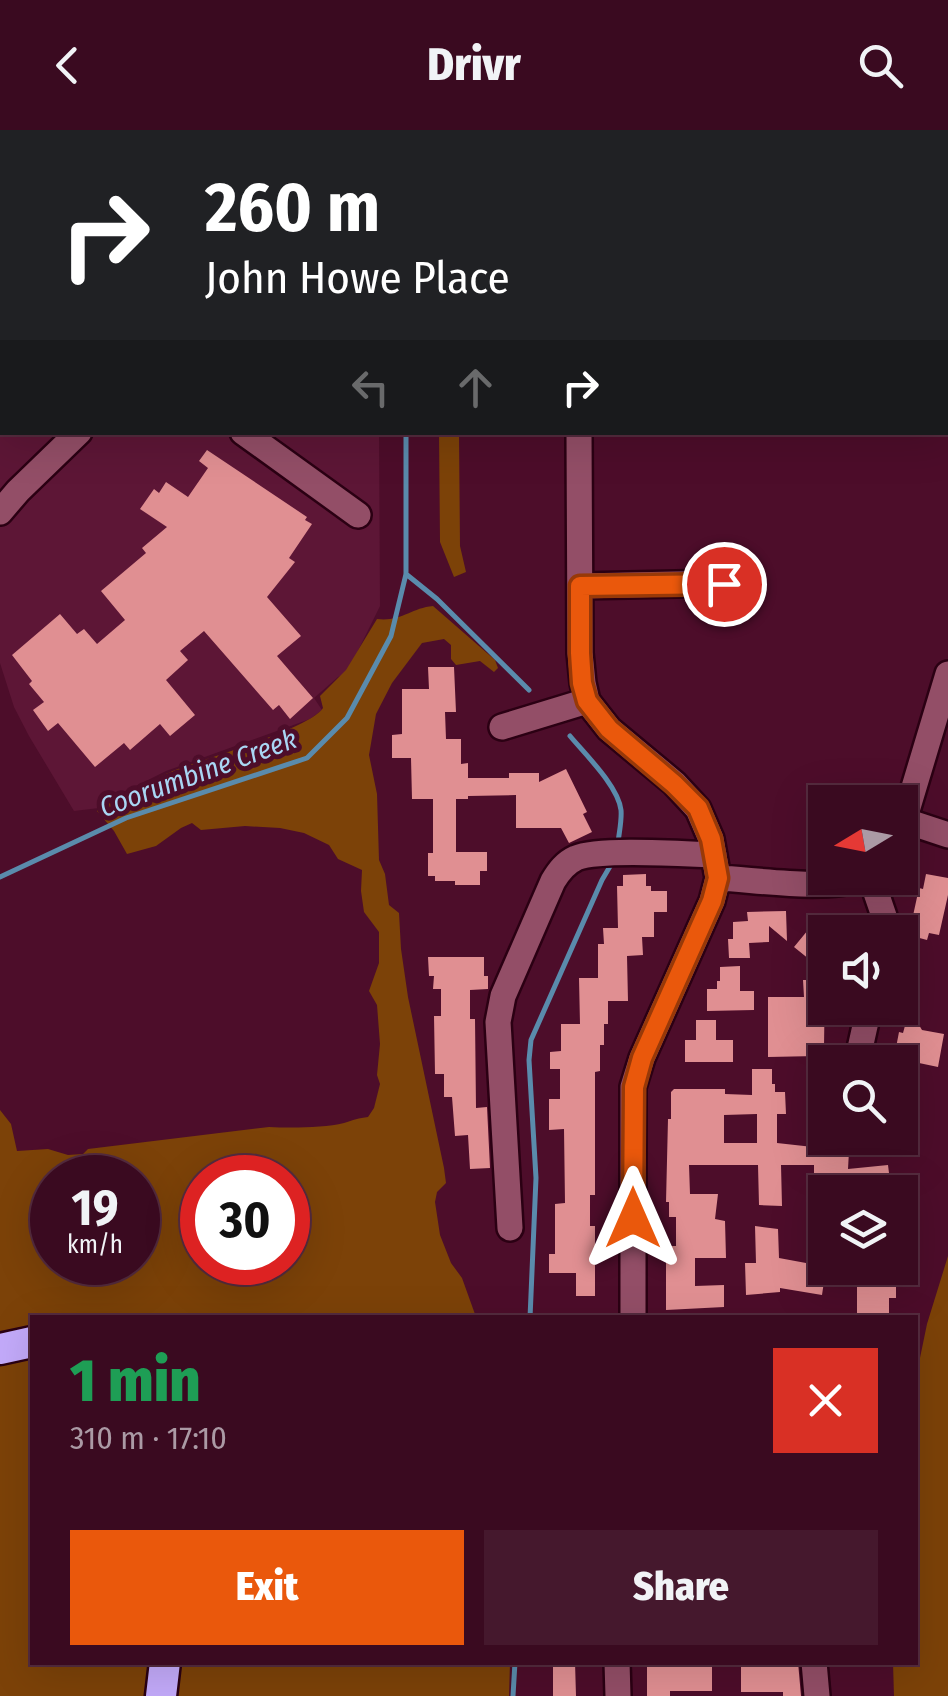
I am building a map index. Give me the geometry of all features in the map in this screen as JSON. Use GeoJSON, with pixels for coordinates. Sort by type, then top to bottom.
{"type":"FeatureCollection","features":[{"type":"Feature","properties":{"kind":"highway"},"geometry":{"type":"LineString","coordinates":[[0,1348],[30,1342]]}},
{"type":"Feature","properties":{"kind":"highway"},"geometry":{"type":"LineString","coordinates":[[160,1696],[165,1665]]}},
{"type":"Feature","properties":{"kind":"street"},"geometry":{"type":"LineString","coordinates":[[0,512],[76,435]]}},
{"type":"Feature","properties":{"kind":"street"},"geometry":{"type":"LineString","coordinates":[[247,435],[358,515]]}},
{"type":"Feature","properties":{"kind":"street"},"geometry":{"type":"LineString","coordinates":[[579,435],[580,653],[587,701],[609,729],[698,808],[711,839],[716,866],[712,901],[642,1058],[634,1087],[634,1315]]}},
{"type":"Feature","properties":{"kind":"street"},"geometry":{"type":"LineString","coordinates":[[580,586],[724,584]]}},
{"type":"Feature","properties":{"kind":"street"},"geometry":{"type":"LineString","coordinates":[[915,785],[948,674]]}},
{"type":"Feature","properties":{"kind":"street"},"geometry":{"type":"LineString","coordinates":[[502,728],[587,701]]}},
{"type":"Feature","properties":{"kind":"street"},"geometry":{"type":"LineString","coordinates":[[918,830],[948,834]]}},
{"type":"Feature","properties":{"kind":"street"},"geometry":{"type":"LineString","coordinates":[[501,1214],[498,1022],[503,996],[561,868],[578,858],[597,854],[716,866],[808,882]]}},
{"type":"Feature","properties":{"kind":"street"},"geometry":{"type":"LineString","coordinates":[[618,1665],[618,1696]]}},
{"type":"Feature","properties":{"kind":"street"},"geometry":{"type":"LineString","coordinates":[[814,1665],[817,1696]]}},
{"type":"Feature","properties":{"kind":"shaded area"},"geometry":{"type":"Polygon","coordinates":[[[0,435],[379,435],[380,606],[347,673],[314,698],[322,710],[310,719],[166,771],[99,808],[74,811],[14,707],[0,663],[0,435]]]}},
{"type":"Feature","properties":{"kind":"shaded area"},"geometry":{"type":"Polygon","coordinates":[[[439,435],[459,435],[460,546],[466,572],[454,577],[440,542],[439,435]]]}},
{"type":"Feature","properties":{"kind":"shaded area"},"geometry":{"type":"Polygon","coordinates":[[[433,606],[495,660],[498,668],[494,672],[480,661],[456,665],[451,659],[451,645],[444,639],[422,643],[392,683],[376,714],[369,755],[377,794],[379,860],[389,905],[399,913],[408,997],[444,1168],[446,1183],[437,1192],[435,1202],[440,1235],[475,1315],[30,1315],[30,1333],[0,1337],[0,1110],[11,1124],[17,1151],[48,1149],[68,1155],[83,1154],[88,1149],[269,1127],[336,1125],[368,1117],[374,1108],[380,1084],[380,1044],[377,1005],[369,991],[379,963],[379,932],[364,912],[362,870],[338,859],[329,845],[304,833],[280,828],[201,830],[192,823],[156,846],[127,854],[97,811],[163,775],[277,734],[314,716],[323,708],[320,696],[346,670],[377,619],[393,619],[433,606]]]}},
{"type":"Feature","properties":{"kind":"shaded area"},"geometry":{"type":"Polygon","coordinates":[[[948,1256],[948,1696],[894,1696],[893,1665],[918,1665],[918,1368],[948,1256]]]}},
{"type":"Feature","properties":{"kind":"shaded area"},"geometry":{"type":"Polygon","coordinates":[[[30,1360],[30,1665],[510,1665],[509,1696],[0,1696],[0,1364],[30,1360]]]}},
{"type":"Feature","properties":{"kind":"building"},"geometry":{"type":"Polygon","coordinates":[[[207,450],[312,524],[289,558],[295,562],[267,597],[301,636],[277,656],[313,698],[290,719],[279,705],[273,710],[204,631],[180,651],[188,660],[166,680],[195,715],[170,736],[160,724],[130,750],[124,743],[95,767],[58,723],[48,731],[33,710],[44,702],[12,655],[60,614],[77,634],[84,629],[97,644],[125,620],[101,591],[146,553],[142,548],[167,527],[140,509],[154,489],[159,493],[166,482],[188,497],[208,468],[199,461],[207,450]]]}},
{"type":"Feature","properties":{"kind":"building"},"geometry":{"type":"Polygon","coordinates":[[[428,667],[454,667],[456,712],[445,712],[446,739],[461,739],[461,764],[468,763],[468,778],[539,773],[539,782],[566,769],[587,812],[583,814],[592,832],[569,843],[561,828],[516,828],[516,795],[456,799],[456,852],[487,852],[487,871],[480,871],[480,885],[455,885],[455,881],[435,881],[435,876],[428,876],[428,853],[433,853],[433,799],[412,799],[411,758],[392,758],[392,735],[402,734],[402,689],[429,689],[428,667]]]}},
{"type":"Feature","properties":{"kind":"building"},"geometry":{"type":"Polygon","coordinates":[[[646,874],[646,886],[651,886],[651,891],[667,891],[667,912],[654,912],[654,937],[642,937],[643,955],[627,956],[628,1001],[608,1001],[600,1071],[595,1072],[595,1195],[590,1195],[590,1226],[595,1226],[595,1296],[576,1296],[576,1273],[549,1273],[549,1254],[555,1254],[555,1204],[565,1203],[564,1129],[549,1130],[549,1099],[560,1099],[560,1069],[550,1069],[550,1052],[561,1051],[561,1024],[580,1024],[579,978],[598,978],[598,944],[604,944],[603,928],[618,928],[617,886],[623,886],[623,875],[646,874]]]}},
{"type":"Feature","properties":{"kind":"building"},"geometry":{"type":"Polygon","coordinates":[[[926,874],[948,878],[939,935],[929,933],[927,940],[918,938],[918,915],[913,915],[919,888],[923,889],[926,874]]]}},
{"type":"Feature","properties":{"kind":"building"},"geometry":{"type":"Polygon","coordinates":[[[786,911],[787,941],[769,926],[769,942],[749,943],[750,958],[729,958],[728,939],[733,939],[733,922],[748,921],[747,912],[786,911]]]}},
{"type":"Feature","properties":{"kind":"building"},"geometry":{"type":"Polygon","coordinates":[[[808,930],[808,958],[794,947],[808,930]]]}},
{"type":"Feature","properties":{"kind":"building"},"geometry":{"type":"Polygon","coordinates":[[[428,957],[484,957],[488,989],[470,990],[470,1019],[475,1019],[476,1108],[487,1107],[490,1168],[470,1169],[468,1135],[455,1136],[452,1097],[444,1097],[444,1074],[435,1074],[434,1016],[441,1016],[441,989],[433,989],[428,957]]]}},
{"type":"Feature","properties":{"kind":"building"},"geometry":{"type":"Polygon","coordinates":[[[740,966],[740,991],[754,991],[754,1010],[707,1011],[707,989],[717,989],[720,967],[740,966]]]}},
{"type":"Feature","properties":{"kind":"building"},"geometry":{"type":"Polygon","coordinates":[[[803,980],[808,980],[808,1025],[824,1025],[824,1045],[808,1045],[808,1056],[768,1057],[768,997],[804,997],[803,980]]]}},
{"type":"Feature","properties":{"kind":"building"},"geometry":{"type":"Polygon","coordinates":[[[696,1020],[716,1020],[716,1040],[733,1040],[733,1062],[685,1062],[685,1040],[696,1040],[696,1020]]]}},
{"type":"Feature","properties":{"kind":"building"},"geometry":{"type":"Polygon","coordinates":[[[905,1025],[918,1025],[922,1030],[944,1034],[938,1067],[919,1063],[918,1069],[918,1045],[896,1045],[899,1032],[903,1033],[905,1025]]]}},
{"type":"Feature","properties":{"kind":"building"},"geometry":{"type":"Polygon","coordinates":[[[752,1069],[772,1069],[775,1092],[785,1092],[786,1114],[777,1114],[777,1143],[808,1146],[808,1155],[849,1155],[848,1169],[888,1165],[889,1175],[814,1175],[814,1165],[781,1165],[782,1206],[759,1205],[758,1165],[689,1165],[690,1194],[718,1194],[715,1219],[725,1221],[726,1258],[695,1258],[695,1286],[724,1285],[724,1307],[666,1310],[666,1246],[676,1246],[676,1217],[669,1217],[666,1202],[671,1092],[725,1089],[725,1094],[752,1095],[752,1069]],[[757,1114],[724,1115],[724,1143],[757,1143],[757,1114]]]}},
{"type":"Feature","properties":{"kind":"building"},"geometry":{"type":"Polygon","coordinates":[[[755,1226],[778,1229],[779,1258],[806,1263],[808,1248],[808,1285],[823,1285],[822,1295],[780,1288],[780,1292],[746,1295],[745,1263],[756,1263],[755,1226]]]}},
{"type":"Feature","properties":{"kind":"building"},"geometry":{"type":"Polygon","coordinates":[[[857,1285],[896,1285],[896,1298],[889,1298],[889,1315],[857,1315],[857,1285]]]}},
{"type":"Feature","properties":{"kind":"building"},"geometry":{"type":"Polygon","coordinates":[[[553,1665],[575,1665],[576,1696],[553,1696],[553,1665]]]}},
{"type":"Feature","properties":{"kind":"building"},"geometry":{"type":"Polygon","coordinates":[[[647,1665],[712,1665],[712,1691],[670,1691],[670,1696],[647,1696],[647,1665]]]}},
{"type":"Feature","properties":{"kind":"building"},"geometry":{"type":"Polygon","coordinates":[[[741,1665],[798,1665],[801,1696],[741,1692],[741,1665]]]}},
{"type":"Feature","properties":{"kind":"waterway","name":"Coorumbine Creek"},"geometry":{"type":"LineString","coordinates":[[0,877],[126,818],[307,758],[347,718],[391,636],[406,574],[406,435]]}},
{"type":"Feature","properties":{"kind":"waterway"},"geometry":{"type":"LineString","coordinates":[[406,574],[437,599],[529,690]]}},
{"type":"Feature","properties":{"kind":"waterway"},"geometry":{"type":"LineString","coordinates":[[570,736],[619,801],[618,843]]}},
{"type":"Feature","properties":{"kind":"waterway"},"geometry":{"type":"LineString","coordinates":[[530,1315],[536,1178],[531,1040],[612,863]]}},
{"type":"Feature","properties":{"kind":"waterway"},"geometry":{"type":"LineString","coordinates":[[513,1696],[515,1665]]}},
{"type":"Feature","properties":{"kind":"route"},"geometry":{"type":"LineString","coordinates":[[633,1218],[634,1087],[642,1058],[712,901],[718,878],[711,839],[698,808],[609,729],[587,701],[580,653],[580,586],[724,584]]}}]}
